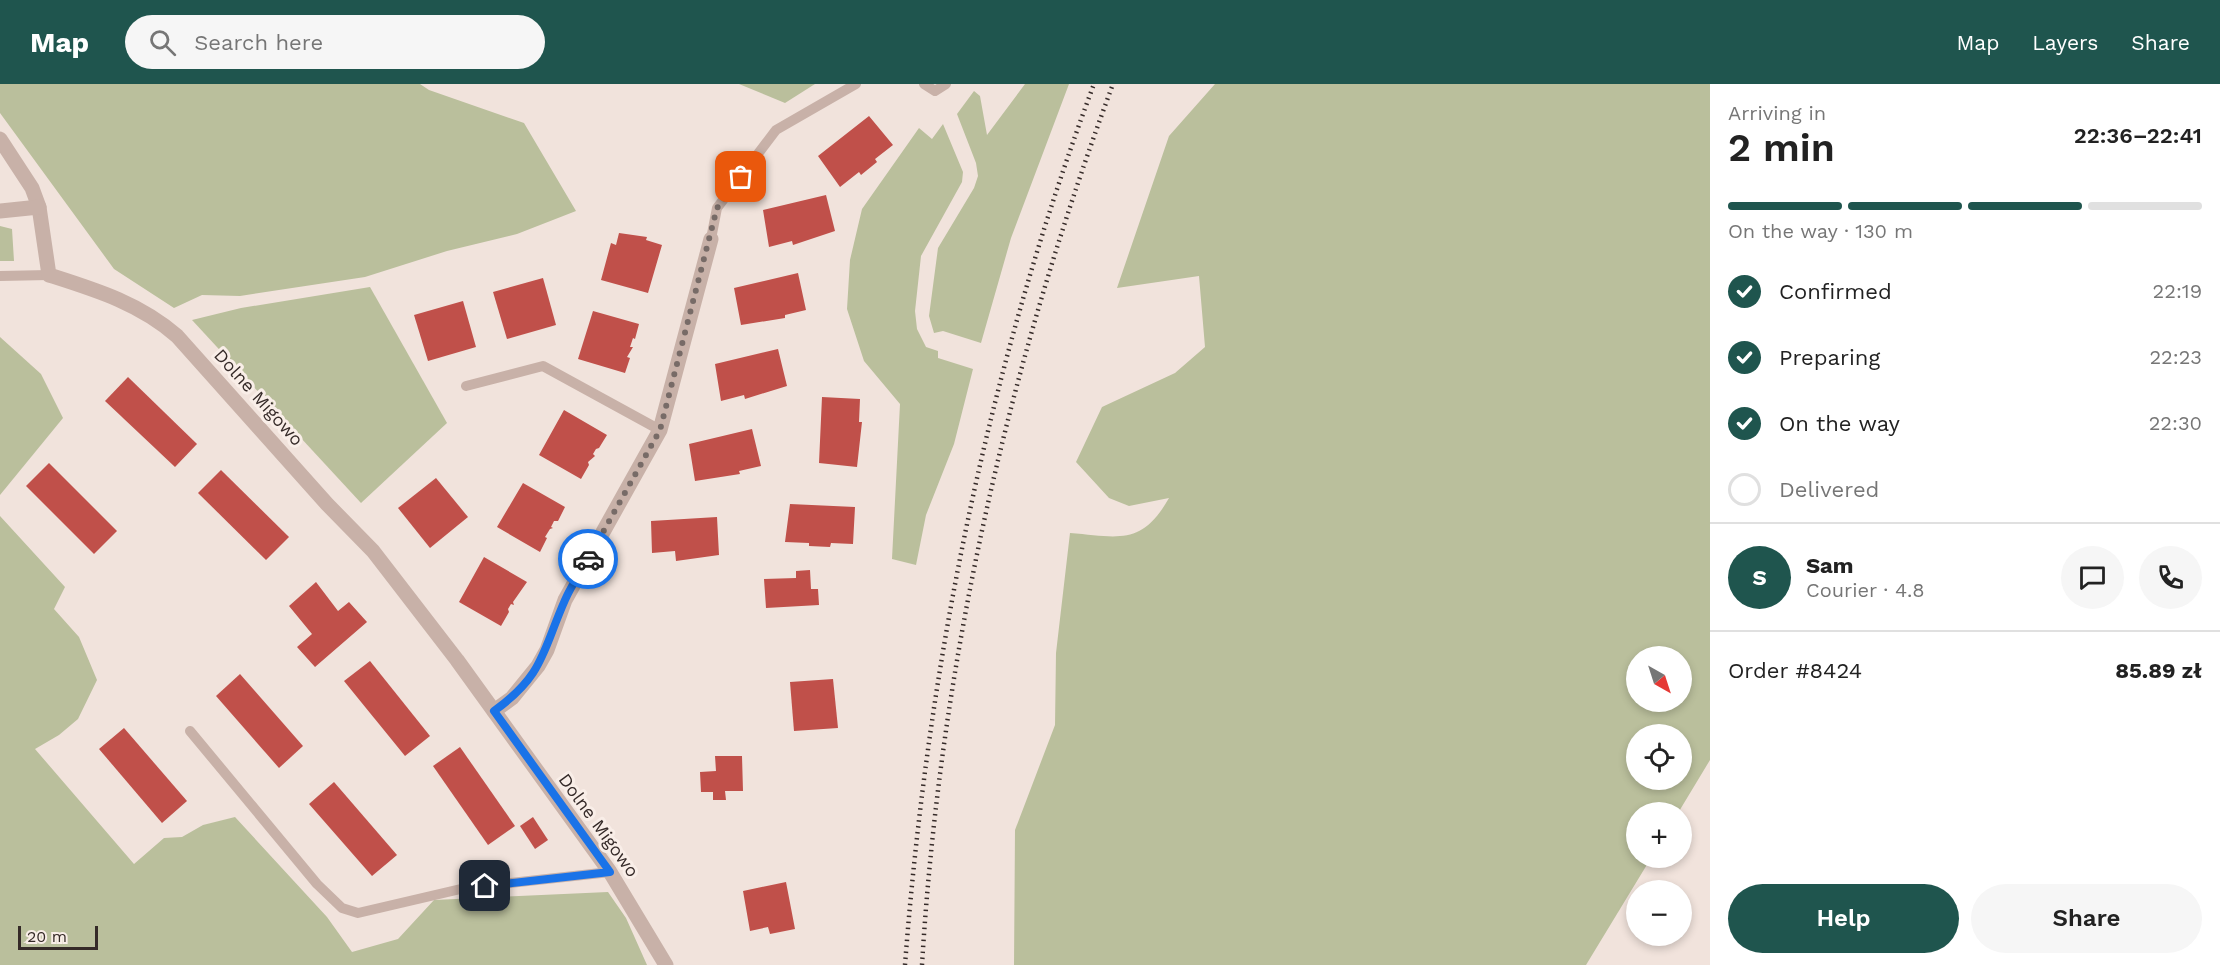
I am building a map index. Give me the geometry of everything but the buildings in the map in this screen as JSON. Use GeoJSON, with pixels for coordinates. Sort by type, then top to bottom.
{"type":"FeatureCollection","features":[{"type":"Feature","properties":{"kind":"street"},"geometry":{"type":"LineString","coordinates":[[0,139],[32,188],[39,207],[49,275]]}},
{"type":"Feature","properties":{"kind":"street"},"geometry":{"type":"LineString","coordinates":[[0,211],[39,207]]}},
{"type":"Feature","properties":{"kind":"street"},"geometry":{"type":"LineString","coordinates":[[494,711],[512,698],[538,666],[547,650],[565,600],[660,430],[711,239]]}},
{"type":"Feature","properties":{"kind":"street","name":"Dolne Migowo"},"geometry":{"type":"LineString","coordinates":[[49,275],[114,295],[160,321],[177,336],[327,504],[373,551],[494,711],[610,872],[666,965]]}},
{"type":"Feature","properties":{"kind":"lane"},"geometry":{"type":"LineString","coordinates":[[711,239],[717,208],[776,130],[856,84]]}},
{"type":"Feature","properties":{"kind":"lane"},"geometry":{"type":"LineString","coordinates":[[924,84],[935,91],[946,84]]}},
{"type":"Feature","properties":{"kind":"lane"},"geometry":{"type":"LineString","coordinates":[[0,276],[49,275]]}},
{"type":"Feature","properties":{"kind":"lane"},"geometry":{"type":"LineString","coordinates":[[466,386],[543,366],[660,430]]}},
{"type":"Feature","properties":{"kind":"lane"},"geometry":{"type":"LineString","coordinates":[[190,731],[317,884],[342,908],[358,913],[465,888],[610,872]]}},
{"type":"Feature","properties":{"kind":"green space"},"geometry":{"type":"Polygon","coordinates":[[[0,84],[420,84],[429,90],[524,123],[576,211],[517,234],[447,251],[365,277],[240,296],[202,295],[174,308],[114,269],[0,113],[0,84]]]}},
{"type":"Feature","properties":{"kind":"green space"},"geometry":{"type":"Polygon","coordinates":[[[739,84],[815,84],[785,103],[739,84]]]}},
{"type":"Feature","properties":{"kind":"green space"},"geometry":{"type":"Polygon","coordinates":[[[1025,84],[1069,84],[1011,238],[981,343],[943,331],[934,333],[929,316],[938,248],[974,188],[978,176],[976,163],[957,114],[974,91],[980,96],[987,135],[1025,84]]]}},
{"type":"Feature","properties":{"kind":"green space"},"geometry":{"type":"Polygon","coordinates":[[[1215,84],[1710,84],[1710,760],[1692,790],[1692,724],[1626,724],[1626,790],[1692,790],[1685,802],[1626,802],[1626,868],[1645,868],[1638,880],[1626,880],[1626,899],[1586,965],[1014,965],[1015,830],[1055,725],[1056,653],[1070,533],[1102,536],[1128,535],[1149,524],[1169,498],[1129,506],[1109,498],[1076,462],[1102,407],[1175,373],[1205,347],[1199,276],[1117,288],[1169,136],[1215,84]]]}},
{"type":"Feature","properties":{"kind":"green space"},"geometry":{"type":"Polygon","coordinates":[[[943,124],[963,172],[962,182],[921,256],[915,311],[917,329],[926,347],[938,351],[938,358],[973,369],[954,444],[926,515],[916,565],[892,559],[900,404],[864,361],[847,309],[850,260],[862,209],[919,128],[932,139],[943,124]]]}},
{"type":"Feature","properties":{"kind":"green space"},"geometry":{"type":"Polygon","coordinates":[[[0,226],[12,229],[14,261],[0,261],[0,226]]]}},
{"type":"Feature","properties":{"kind":"green space"},"geometry":{"type":"Polygon","coordinates":[[[370,287],[447,423],[361,503],[192,320],[241,308],[370,287]]]}},
{"type":"Feature","properties":{"kind":"green space"},"geometry":{"type":"Polygon","coordinates":[[[0,337],[41,374],[63,418],[0,495],[0,337]]]}},
{"type":"Feature","properties":{"kind":"green space"},"geometry":{"type":"Polygon","coordinates":[[[0,516],[65,587],[54,609],[79,637],[97,680],[78,719],[59,735],[35,749],[134,864],[164,838],[182,837],[203,825],[235,817],[327,917],[352,952],[398,939],[434,900],[608,892],[626,918],[647,965],[0,965],[0,516]]]}},
{"type":"Feature","properties":{"kind":"railway"},"geometry":{"type":"LineString","coordinates":[[905,965],[915,852],[929,740],[968,518],[1023,299],[1056,191],[1094,84]]}},
{"type":"Feature","properties":{"kind":"railway"},"geometry":{"type":"LineString","coordinates":[[922,965],[931,852],[945,740],[963,628],[985,517],[1011,407],[1041,299],[1075,191],[1113,84]]}},
{"type":"Feature","properties":{"kind":"way so far"},"geometry":{"type":"LineString","coordinates":[[588,559],[660,430],[711,239],[717,208],[741,177]]}},
{"type":"Feature","properties":{"kind":"route"},"geometry":{"type":"LineString","coordinates":[[485,886],[610,872],[494,711],[512,698],[530,679],[547,650],[565,600],[588,559]]}}]}
